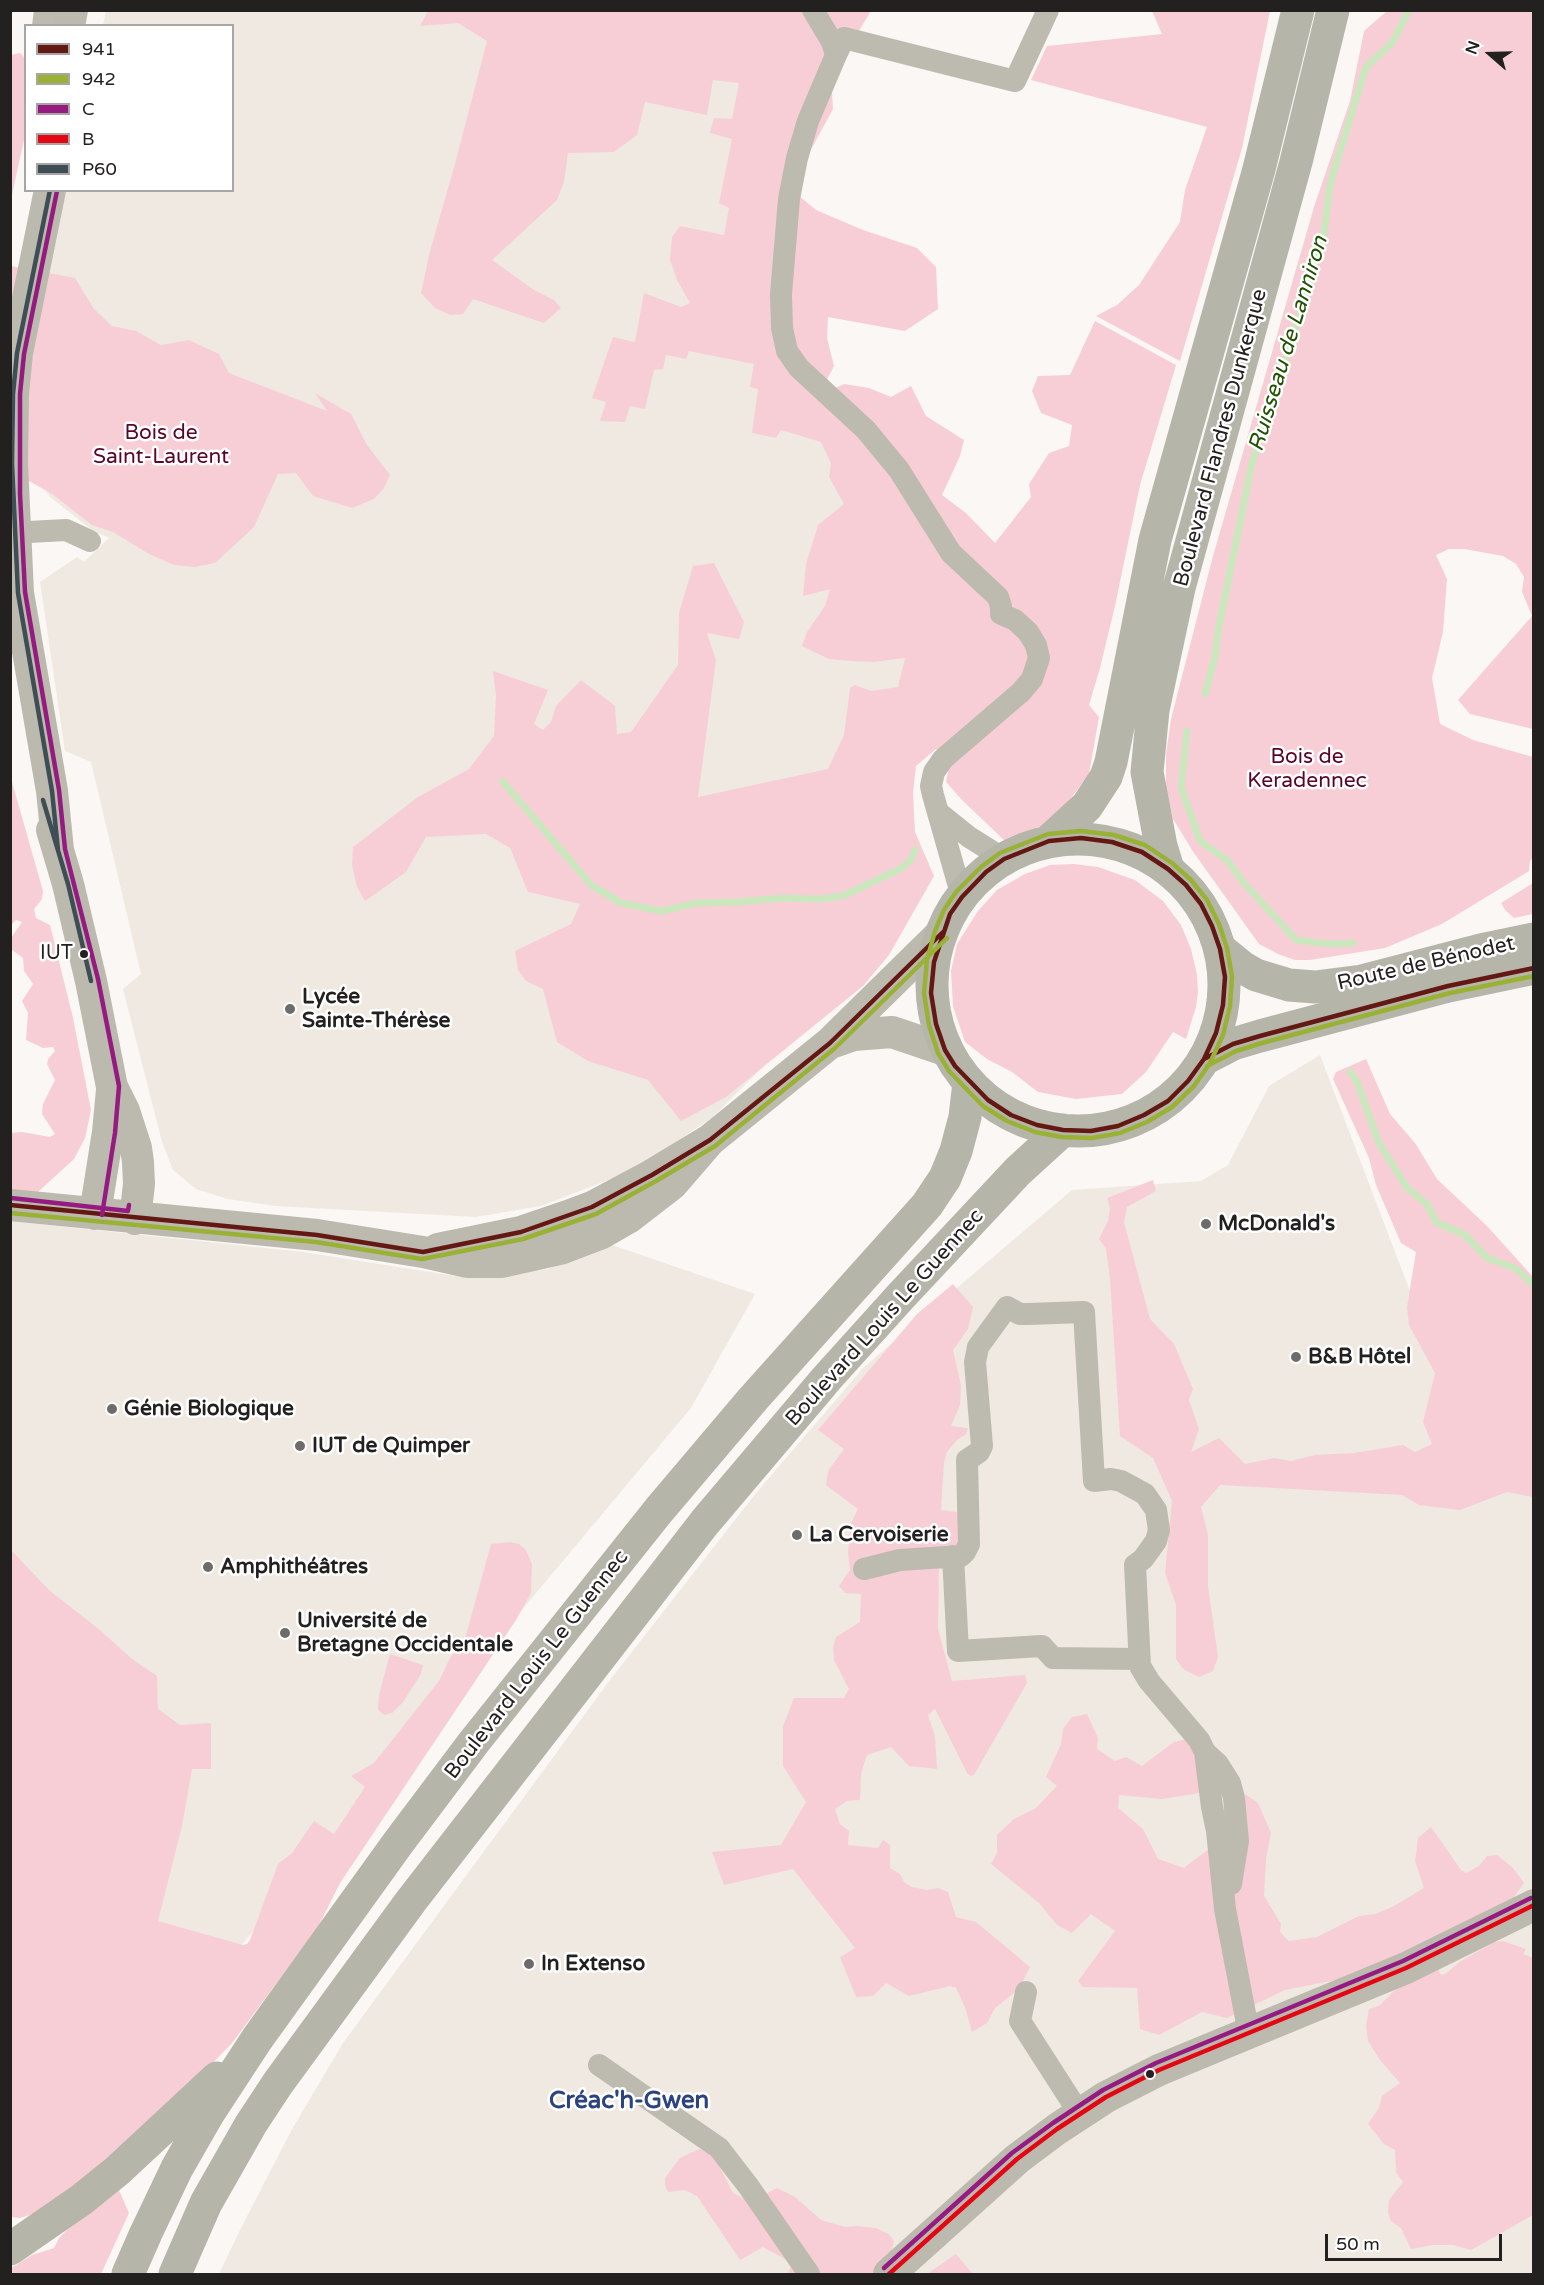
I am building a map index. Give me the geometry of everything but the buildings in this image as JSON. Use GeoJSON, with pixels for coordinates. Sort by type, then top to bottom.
{"type":"FeatureCollection","features":[{"type":"Feature","properties":{"kind":"main road","name":"Boulevard Flandres Dunkerque"},"geometry":{"type":"LineString","coordinates":[[1049,841],[1087,806],[1106,777],[1111,762],[1143,590],[1155,540],[1259,169],[1298,10]]}},
{"type":"Feature","properties":{"kind":"main road","name":"Boulevard Flandres Dunkerque"},"geometry":{"type":"LineString","coordinates":[[1168,869],[1161,846],[1147,772],[1153,710],[1185,566],[1296,162],[1333,10]]}},
{"type":"Feature","properties":{"kind":"main road"},"geometry":{"type":"LineString","coordinates":[[1081,838],[1112,842],[1142,852],[1168,869],[1186,885],[1201,904],[1220,949],[1225,977],[1223,1005],[1216,1033],[1204,1059],[1188,1081],[1168,1101],[1118,1126],[1091,1131],[1063,1130],[1036,1125],[1011,1115],[988,1100],[955,1066],[945,1050],[936,1024],[931,993],[934,962],[942,933],[962,897],[986,872],[1004,859],[1049,841],[1081,838]]}},
{"type":"Feature","properties":{"kind":"main road","name":"Route de Bénodet"},"geometry":{"type":"LineString","coordinates":[[1220,949],[1242,968],[1256,975],[1289,985],[1315,987],[1354,983],[1533,939]]}},
{"type":"Feature","properties":{"kind":"main road","name":"Route de Bénodet"},"geometry":{"type":"LineString","coordinates":[[1204,1059],[1233,1044],[1260,1036],[1438,989],[1533,968]]}},
{"type":"Feature","properties":{"kind":"main road","name":"Boulevard Louis Le Guennec"},"geometry":{"type":"LineString","coordinates":[[128,2274],[192,2141],[257,2039],[398,1843],[568,1623],[753,1399],[927,1205],[945,1178],[956,1151],[965,1117],[969,1082]]}},
{"type":"Feature","properties":{"kind":"main road","name":"Boulevard Louis Le Guennec"},"geometry":{"type":"LineString","coordinates":[[175,2274],[206,2203],[278,2083],[411,1901],[705,1522],[827,1378],[901,1296],[1018,1170],[1063,1130]]}},
{"type":"Feature","properties":{"kind":"main road"},"geometry":{"type":"LineString","coordinates":[[195,2274],[318,2028]]}},
{"type":"Feature","properties":{"kind":"main road"},"geometry":{"type":"LineString","coordinates":[[10,2249],[81,2200],[117,2171],[257,2039]]}},
{"type":"Feature","properties":{"kind":"street"},"geometry":{"type":"LineString","coordinates":[[813,10],[832,42],[836,55]]}},
{"type":"Feature","properties":{"kind":"street"},"geometry":{"type":"LineString","coordinates":[[962,897],[932,786],[934,772],[943,759],[1021,692],[1032,679],[1039,658],[1036,645],[1028,632],[1015,620],[1001,614],[998,597],[951,553],[898,470],[866,430],[799,368],[787,351],[782,328],[781,294],[789,199],[797,158],[808,121],[844,38],[1015,81],[1048,10]]}},
{"type":"Feature","properties":{"kind":"street"},"geometry":{"type":"LineString","coordinates":[[10,300],[34,192]]}},
{"type":"Feature","properties":{"kind":"street"},"geometry":{"type":"LineString","coordinates":[[50,192],[17,353],[12,431],[12,533],[22,621],[52,791],[58,850]]}},
{"type":"Feature","properties":{"kind":"street"},"geometry":{"type":"LineString","coordinates":[[12,533],[66,530],[90,541]]}},
{"type":"Feature","properties":{"kind":"street"},"geometry":{"type":"LineString","coordinates":[[10,660],[22,721],[91,981],[112,1087],[124,1111],[138,1162],[135,1219]]}},
{"type":"Feature","properties":{"kind":"street"},"geometry":{"type":"LineString","coordinates":[[939,813],[969,837],[1004,859]]}},
{"type":"Feature","properties":{"kind":"street"},"geometry":{"type":"LineString","coordinates":[[10,1206],[317,1235],[423,1252],[467,1262],[502,1262],[542,1255],[585,1240],[628,1218],[660,1194],[672,1184],[710,1140],[830,1043],[942,933]]}},
{"type":"Feature","properties":{"kind":"street"},"geometry":{"type":"LineString","coordinates":[[830,1043],[861,1034],[892,1032],[945,1050]]}},
{"type":"Feature","properties":{"kind":"street"},"geometry":{"type":"LineString","coordinates":[[95,1214],[108,1131],[112,1087]]}},
{"type":"Feature","properties":{"kind":"street"},"geometry":{"type":"LineString","coordinates":[[864,1569],[900,1560],[961,1556],[969,1544],[967,1460],[979,1452],[982,1446],[975,1362],[978,1347],[1007,1307],[1020,1314],[1084,1312],[1094,1481],[1112,1479],[1135,1487],[1151,1502],[1159,1520],[1159,1530],[1153,1547],[1135,1565],[1139,1659],[1149,1681],[1199,1740],[1205,1752],[1219,1840],[1225,1909],[1249,2034]]}},
{"type":"Feature","properties":{"kind":"street"},"geometry":{"type":"LineString","coordinates":[[953,1556],[958,1651],[1042,1646],[1053,1658],[1139,1659]]}},
{"type":"Feature","properties":{"kind":"street"},"geometry":{"type":"LineString","coordinates":[[889,2274],[1017,2160],[1079,2113],[1145,2076],[1406,1968],[1533,1905]]}},
{"type":"Feature","properties":{"kind":"street"},"geometry":{"type":"LineString","coordinates":[[1026,1992],[1020,2021],[1079,2113]]}},
{"type":"Feature","properties":{"kind":"street"},"geometry":{"type":"LineString","coordinates":[[599,2065],[719,2148],[809,2274]]}},
{"type":"Feature","properties":{"kind":"shaded area"},"geometry":{"type":"Polygon","coordinates":[[[106,11],[758,11],[746,354],[890,466],[920,743],[860,969],[713,1117],[634,1170],[541,1206],[476,1217],[275,1206],[228,1199],[196,1189],[173,1170],[162,1142],[123,989],[141,974],[91,762],[65,751],[40,582],[77,557],[84,562],[109,538],[92,530],[50,497],[34,474],[31,348],[66,192],[234,192],[234,24],[103,24],[106,11]]]}},
{"type":"Feature","properties":{"kind":"shaded area"},"geometry":{"type":"Polygon","coordinates":[[[1320,1055],[1416,1307],[1533,1407],[1533,2274],[219,2274],[291,2131],[343,2043],[610,1680],[756,1493],[864,1367],[1072,1190],[1201,1181],[1228,1165],[1269,1086],[1320,1055]]]}},
{"type":"Feature","properties":{"kind":"shaded area","name":"Université de Bretagne Occidentale"},"geometry":{"type":"Polygon","coordinates":[[[10,1221],[303,1252],[462,1277],[547,1269],[612,1245],[755,1294],[691,1408],[157,2046],[11,1595],[10,1221]]]}},
{"type":"Feature","properties":{"kind":"green space"},"geometry":{"type":"Polygon","coordinates":[[[428,11],[871,11],[831,77],[833,109],[808,155],[798,195],[816,210],[863,230],[917,248],[936,267],[938,309],[905,331],[828,317],[827,338],[834,366],[826,381],[833,389],[844,384],[869,388],[891,397],[911,386],[926,416],[964,440],[960,456],[942,495],[966,513],[995,543],[1031,497],[1029,484],[1049,453],[1069,446],[1072,425],[1041,413],[1032,391],[1038,376],[1070,375],[1095,321],[1176,365],[1140,485],[1115,606],[1089,705],[1099,717],[1089,774],[1056,818],[1034,835],[1006,842],[946,782],[950,761],[936,749],[916,766],[913,792],[915,832],[934,876],[889,955],[863,986],[726,1097],[681,1121],[648,1080],[588,1061],[557,1042],[543,989],[526,981],[518,970],[515,951],[571,924],[580,904],[528,892],[510,848],[486,834],[426,837],[406,872],[365,901],[357,887],[352,865],[353,847],[418,797],[469,769],[494,736],[496,696],[493,671],[548,690],[534,724],[543,730],[551,722],[556,706],[581,680],[615,706],[617,734],[631,732],[678,665],[679,613],[693,566],[714,563],[744,622],[739,639],[707,633],[716,660],[698,797],[828,769],[844,735],[850,688],[855,685],[871,691],[898,687],[905,658],[874,662],[829,659],[802,646],[807,632],[825,606],[830,589],[803,596],[806,564],[818,525],[844,504],[829,477],[831,463],[821,442],[781,430],[776,438],[752,433],[758,389],[750,387],[754,364],[689,351],[686,359],[666,355],[663,369],[654,370],[645,409],[630,406],[625,422],[600,421],[606,402],[592,398],[613,337],[635,342],[644,293],[681,307],[690,303],[677,280],[670,260],[672,237],[680,226],[724,235],[729,208],[719,203],[732,139],[710,133],[714,118],[732,119],[739,83],[713,80],[707,115],[645,102],[637,135],[614,152],[568,153],[564,182],[557,200],[492,260],[534,290],[554,300],[561,308],[544,323],[473,299],[463,314],[450,315],[435,308],[421,293],[430,251],[487,41],[458,23],[420,26],[428,11]]]}},
{"type":"Feature","properties":{"kind":"green space"},"geometry":{"type":"Polygon","coordinates":[[[1152,11],[1270,11],[1242,148],[1180,361],[1096,316],[1117,305],[1139,285],[1180,222],[1185,190],[1207,127],[1031,80],[1047,46],[1162,34],[1152,11]]]}},
{"type":"Feature","properties":{"kind":"green space","name":"Bois de Keradennec"},"geometry":{"type":"Polygon","coordinates":[[[1387,11],[1533,11],[1533,729],[1470,714],[1458,700],[1532,616],[1522,592],[1524,577],[1516,564],[1503,556],[1464,549],[1449,549],[1436,555],[1447,579],[1443,632],[1432,678],[1440,724],[1473,740],[1533,757],[1534,857],[1530,861],[1529,871],[1442,924],[1385,948],[1310,960],[1295,960],[1259,944],[1194,853],[1173,819],[1166,788],[1166,754],[1171,719],[1213,556],[1314,207],[1350,101],[1364,31],[1387,11]]]}},
{"type":"Feature","properties":{"kind":"green space"},"geometry":{"type":"Polygon","coordinates":[[[20,53],[24,57],[24,140],[11,199],[11,55],[20,53]]]}},
{"type":"Feature","properties":{"kind":"green space","name":"Bois de Saint-Laurent"},"geometry":{"type":"Polygon","coordinates":[[[11,266],[75,278],[94,309],[112,326],[136,331],[161,345],[189,340],[219,354],[229,373],[327,411],[315,393],[351,414],[367,445],[390,475],[384,488],[374,499],[352,508],[313,496],[296,473],[278,474],[254,527],[215,563],[195,567],[174,565],[149,554],[113,532],[92,525],[52,494],[22,477],[11,374],[11,266]]]}},
{"type":"Feature","properties":{"kind":"green space"},"geometry":{"type":"Polygon","coordinates":[[[10,775],[43,891],[42,899],[34,909],[36,918],[50,925],[73,1018],[91,1110],[85,1138],[74,1159],[38,1192],[11,1191],[11,1133],[22,1132],[50,1137],[55,1134],[42,1114],[43,1104],[55,1080],[47,1064],[55,1051],[53,1047],[43,1048],[26,1040],[28,1013],[22,1001],[33,984],[24,971],[23,958],[11,949],[11,938],[22,922],[16,920],[11,925],[10,775]]]}},
{"type":"Feature","properties":{"kind":"green space"},"geometry":{"type":"Polygon","coordinates":[[[1074,864],[1098,867],[1135,880],[1163,901],[1181,925],[1191,949],[1198,992],[1186,1039],[1173,1032],[1146,1072],[1122,1094],[1076,1099],[1038,1092],[1012,1072],[987,1059],[965,1042],[953,1006],[951,971],[957,944],[978,911],[997,890],[1025,874],[1050,865],[1074,864]]]}},
{"type":"Feature","properties":{"kind":"green space"},"geometry":{"type":"Polygon","coordinates":[[[1533,883],[1533,914],[1514,918],[1501,903],[1533,883]]]}},
{"type":"Feature","properties":{"kind":"green space"},"geometry":{"type":"Polygon","coordinates":[[[1366,1059],[1390,1114],[1415,1143],[1437,1179],[1487,1226],[1533,1277],[1533,1497],[1507,1492],[1460,1510],[1419,1505],[1402,1495],[1220,1485],[1201,1507],[1208,1535],[1208,1586],[1218,1657],[1213,1671],[1199,1677],[1183,1669],[1176,1659],[1176,1605],[1165,1573],[1172,1501],[1153,1458],[1120,1436],[1110,1278],[1106,1249],[1099,1239],[1108,1221],[1110,1208],[1107,1198],[1153,1180],[1156,1191],[1127,1207],[1124,1222],[1150,1319],[1174,1344],[1193,1389],[1189,1400],[1199,1429],[1191,1452],[1219,1438],[1245,1464],[1274,1458],[1291,1461],[1315,1455],[1354,1453],[1403,1445],[1415,1452],[1432,1444],[1423,1422],[1435,1373],[1409,1325],[1407,1307],[1416,1252],[1401,1243],[1376,1185],[1369,1158],[1333,1079],[1336,1072],[1366,1059]]]}},
{"type":"Feature","properties":{"kind":"green space"},"geometry":{"type":"Polygon","coordinates":[[[953,1284],[973,1307],[968,1329],[953,1350],[961,1385],[960,1405],[951,1426],[968,1428],[966,1434],[957,1440],[947,1452],[944,1462],[941,1510],[963,1513],[961,1546],[939,1564],[938,1629],[952,1681],[1025,1675],[1027,1683],[974,1775],[967,1773],[935,1709],[928,1715],[935,1736],[937,1769],[909,1766],[891,1747],[867,1755],[861,1774],[860,1800],[847,1801],[835,1809],[840,1824],[849,1831],[848,1845],[878,1848],[883,1840],[890,1845],[890,1868],[900,1874],[904,1882],[912,1887],[927,1890],[938,1888],[948,1892],[956,1917],[976,1922],[1030,1967],[1019,1989],[995,2008],[987,2023],[972,2032],[965,2007],[956,1988],[950,1986],[909,1996],[886,1983],[873,1996],[856,1997],[840,1957],[855,1948],[793,1869],[724,1885],[712,1852],[781,1845],[806,1802],[783,1766],[783,1726],[794,1698],[844,1698],[849,1689],[834,1660],[833,1647],[836,1637],[860,1622],[861,1594],[845,1593],[839,1586],[850,1570],[848,1554],[850,1525],[858,1509],[826,1485],[828,1471],[844,1449],[818,1430],[917,1314],[953,1284]]]}},
{"type":"Feature","properties":{"kind":"green space"},"geometry":{"type":"Polygon","coordinates":[[[510,1542],[519,1544],[526,1550],[532,1564],[531,1593],[516,1620],[340,1883],[317,1929],[232,2043],[135,2143],[119,2190],[129,2213],[101,2274],[11,2274],[11,2268],[32,2255],[54,2248],[59,2238],[84,2213],[43,2211],[20,2218],[11,2217],[10,1549],[49,1590],[132,1659],[157,1676],[158,1709],[180,1725],[211,1723],[211,1769],[192,1769],[182,1826],[158,1921],[243,1945],[250,1940],[278,1864],[292,1853],[314,1821],[334,1834],[365,1787],[351,1776],[374,1763],[439,1681],[450,1658],[465,1639],[491,1544],[510,1542]]]}},
{"type":"Feature","properties":{"kind":"green space"},"geometry":{"type":"Polygon","coordinates":[[[390,1654],[423,1665],[421,1674],[403,1702],[392,1713],[384,1715],[378,1710],[379,1695],[390,1654]]]}},
{"type":"Feature","properties":{"kind":"green space"},"geometry":{"type":"Polygon","coordinates":[[[1087,1714],[1098,1738],[1097,1749],[1115,1761],[1126,1757],[1142,1766],[1174,1742],[1187,1739],[1195,1756],[1200,1793],[1162,1799],[1119,1795],[1118,1808],[1143,1829],[1158,1859],[1184,1868],[1245,1821],[1245,1794],[1258,1803],[1271,1833],[1266,1859],[1264,1896],[1281,1924],[1280,1932],[1289,1941],[1317,1937],[1359,1916],[1375,1914],[1394,1906],[1424,1888],[1415,1861],[1418,1838],[1431,1827],[1461,1870],[1466,1873],[1479,1866],[1487,1856],[1497,1855],[1513,1868],[1524,1883],[1511,1901],[1351,1977],[1285,1990],[1227,2018],[1202,2012],[1159,2035],[1140,2029],[1137,1988],[1083,1987],[1078,1981],[1115,1931],[1091,1914],[1072,1933],[1057,1925],[1039,1903],[991,1864],[997,1853],[997,1835],[1014,1819],[1036,1808],[1057,1786],[1046,1777],[1061,1744],[1063,1729],[1072,1717],[1087,1714]]]}},
{"type":"Feature","properties":{"kind":"green space"},"geometry":{"type":"Polygon","coordinates":[[[1503,1941],[1526,1949],[1523,1954],[1534,1958],[1533,2215],[1471,2250],[1453,2245],[1433,2245],[1411,2249],[1401,2228],[1391,2221],[1388,2212],[1389,2200],[1403,2182],[1396,2172],[1395,2150],[1384,2144],[1368,2124],[1379,2108],[1382,2096],[1400,2083],[1380,2060],[1368,2041],[1366,2026],[1369,2009],[1380,2005],[1395,1990],[1438,1969],[1441,1975],[1445,1974],[1461,1961],[1495,1942],[1503,1941]]]}},
{"type":"Feature","properties":{"kind":"green space"},"geometry":{"type":"Polygon","coordinates":[[[699,2149],[712,2152],[733,2193],[750,2202],[777,2188],[795,2197],[821,2220],[845,2227],[876,2228],[889,2234],[894,2242],[889,2258],[871,2274],[788,2274],[792,2263],[763,2247],[740,2260],[697,2196],[685,2190],[668,2192],[665,2185],[665,2178],[680,2158],[699,2149]]]}},
{"type":"Feature","properties":{"kind":"green space"},"geometry":{"type":"Polygon","coordinates":[[[956,2254],[972,2273],[927,2274],[956,2254]]]}},
{"type":"Feature","properties":{"kind":"waterway","name":"Ruisseau de Lanniron"},"geometry":{"type":"LineString","coordinates":[[1205,694],[1215,656],[1252,463],[1278,387],[1324,233],[1330,184],[1366,67],[1392,43],[1409,10]]}},
{"type":"Feature","properties":{"kind":"waterway","name":"Ruisseau de Lanniron"},"geometry":{"type":"LineString","coordinates":[[1187,731],[1181,787],[1200,841],[1228,861],[1243,882],[1296,940],[1329,944],[1353,943]]}},
{"type":"Feature","properties":{"kind":"waterway"},"geometry":{"type":"LineString","coordinates":[[503,782],[591,885],[621,903],[661,911],[697,903],[780,898],[819,899],[843,896],[900,869],[910,861],[915,850]]}},
{"type":"Feature","properties":{"kind":"waterway","name":"Ruisseau de Lanniron"},"geometry":{"type":"LineString","coordinates":[[1350,1072],[1357,1082],[1379,1143],[1407,1188],[1427,1204],[1436,1222],[1465,1235],[1487,1258],[1515,1268],[1534,1285]]}},
{"type":"Feature","properties":{"kind":"transit line","name":"P60"},"geometry":{"type":"LineString","coordinates":[[50,192],[17,353],[13,394],[12,463],[18,593],[52,791],[58,850]]}},
{"type":"Feature","properties":{"kind":"transit line","name":"C"},"geometry":{"type":"LineString","coordinates":[[57,192],[24,354],[20,394],[20,494],[25,592],[59,790],[65,849],[98,979],[119,1086],[115,1133],[102,1215]]}},
{"type":"Feature","properties":{"kind":"transit line","name":"P60"},"geometry":{"type":"LineString","coordinates":[[43,800],[68,884],[91,981]]}},
{"type":"Feature","properties":{"kind":"transit line","name":"942"},"geometry":{"type":"LineString","coordinates":[[1081,831],[1114,835],[1145,845],[1172,863],[1191,880],[1207,900],[1219,924],[1227,948],[1232,977],[1230,1006],[1223,1035],[1210,1063],[1194,1086],[1172,1107],[1147,1122],[1120,1133],[1092,1138],[1062,1137],[1035,1132],[1007,1121],[983,1106],[949,1071],[938,1053],[929,1025],[924,993],[927,960],[935,931],[944,910],[956,892],[981,867],[1000,853],[1048,834],[1081,831]]}},
{"type":"Feature","properties":{"kind":"transit line","name":"941"},"geometry":{"type":"LineString","coordinates":[[955,1066],[945,1050],[936,1024],[931,993],[934,962],[950,914],[962,897],[986,872],[1004,859],[1049,841],[1081,838],[1112,842],[1142,852],[1168,869],[1186,885],[1201,904],[1212,926],[1220,949],[1225,977],[1223,1005],[1216,1033],[1204,1059],[1188,1081],[1168,1101],[1144,1115],[1118,1126],[1091,1131],[1063,1130],[1037,1125],[1011,1115],[988,1100]]}},
{"type":"Feature","properties":{"kind":"transit line","name":"941"},"geometry":{"type":"LineString","coordinates":[[10,1205],[317,1235],[423,1252],[521,1232],[592,1207],[710,1140],[830,1043],[942,933]]}},
{"type":"Feature","properties":{"kind":"transit line","name":"942"},"geometry":{"type":"LineString","coordinates":[[10,1213],[316,1242],[422,1259],[523,1239],[596,1214],[715,1146],[835,1048],[947,938]]}},
{"type":"Feature","properties":{"kind":"transit line","name":"941"},"geometry":{"type":"LineString","coordinates":[[1204,1059],[1233,1044],[1260,1036],[1448,986],[1534,968]]}},
{"type":"Feature","properties":{"kind":"transit line","name":"942"},"geometry":{"type":"LineString","coordinates":[[1207,1066],[1236,1051],[1262,1043],[1450,993],[1534,976]]}},
{"type":"Feature","properties":{"kind":"transit line","name":"941"},"geometry":{"type":"LineString","coordinates":[[955,1066],[988,1100]]}},
{"type":"Feature","properties":{"kind":"transit line","name":"941"},"geometry":{"type":"LineString","coordinates":[[955,1066],[988,1100]]}},
{"type":"Feature","properties":{"kind":"transit line","name":"C"},"geometry":{"type":"LineString","coordinates":[[11,1198],[128,1211],[129,1205]]}},
{"type":"Feature","properties":{"kind":"transit line","name":"C"},"geometry":{"type":"LineString","coordinates":[[884,2268],[1012,2153],[1103,2090],[1156,2063],[1403,1961],[1531,1898]]}},
{"type":"Feature","properties":{"kind":"transit line","name":"B"},"geometry":{"type":"LineString","coordinates":[[889,2274],[1017,2159],[1106,2097],[1159,2070],[1406,1968],[1534,1905]]}},
{"type":"Feature","properties":{"kind":"place","name":"IUT"},"geometry":{"type":"Point","coordinates":[84,954]}},
{"type":"Feature","properties":{"kind":"place","name":"Lycée Sainte-Thérèse"},"geometry":{"type":"Point","coordinates":[290,1009]}},
{"type":"Feature","properties":{"kind":"place","name":"McDonald's"},"geometry":{"type":"Point","coordinates":[1206,1224]}},
{"type":"Feature","properties":{"kind":"place","name":"B&B Hôtel"},"geometry":{"type":"Point","coordinates":[1296,1357]}},
{"type":"Feature","properties":{"kind":"place","name":"Génie Biologique"},"geometry":{"type":"Point","coordinates":[112,1409]}},
{"type":"Feature","properties":{"kind":"place","name":"IUT de Quimper"},"geometry":{"type":"Point","coordinates":[300,1446]}},
{"type":"Feature","properties":{"kind":"place","name":"La Cervoiserie"},"geometry":{"type":"Point","coordinates":[797,1535]}},
{"type":"Feature","properties":{"kind":"place","name":"Amphithéâtres"},"geometry":{"type":"Point","coordinates":[208,1567]}},
{"type":"Feature","properties":{"kind":"place","name":"Université de Bretagne Occidentale"},"geometry":{"type":"Point","coordinates":[285,1633]}},
{"type":"Feature","properties":{"kind":"place","name":"In Extenso"},"geometry":{"type":"Point","coordinates":[529,1964]}},
{"type":"Feature","properties":{"kind":"district","name":"Créac'h-Gwen"},"geometry":{"type":"Point","coordinates":[629,2102]}}]}
